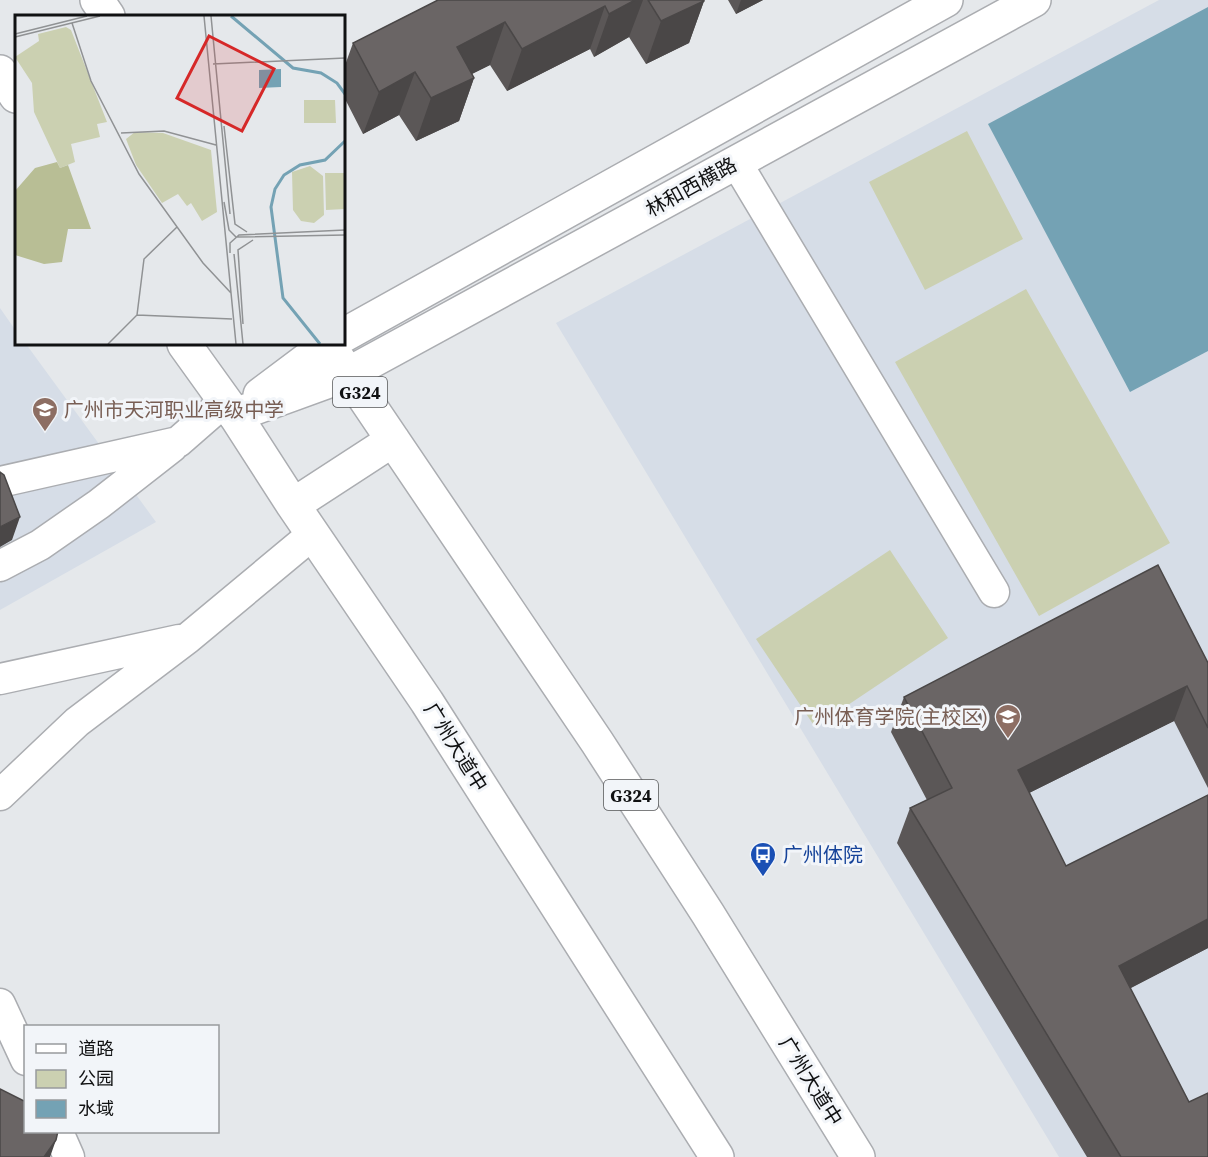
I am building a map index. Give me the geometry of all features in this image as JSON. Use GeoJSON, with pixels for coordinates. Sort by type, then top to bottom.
{"type":"FeatureCollection","features":[{"type":"Feature","properties":{"kind":"main road"},"geometry":{"type":"LineString","coordinates":[[97,0],[107,15]]}},
{"type":"Feature","properties":{"kind":"main road","name":"林和西横路"},"geometry":{"type":"LineString","coordinates":[[345,334],[946,0]]}},
{"type":"Feature","properties":{"kind":"main road","name":"林和西横路"},"geometry":{"type":"LineString","coordinates":[[230,408],[348,374],[1034,0]]}},
{"type":"Feature","properties":{"kind":"main road"},"geometry":{"type":"LineString","coordinates":[[0,72],[15,94]]}},
{"type":"Feature","properties":{"kind":"main road","name":"广州大道中"},"geometry":{"type":"LineString","coordinates":[[185,345],[230,408],[427,702],[717,1157]]}},
{"type":"Feature","properties":{"kind":"main road"},"geometry":{"type":"LineString","coordinates":[[230,408],[326,345]]}},
{"type":"Feature","properties":{"kind":"main road","name":"广州大道中"},"geometry":{"type":"LineString","coordinates":[[329,345],[610,762],[708,914],[858,1157]]}},
{"type":"Feature","properties":{"kind":"main road"},"geometry":{"type":"LineString","coordinates":[[293,505],[393,440]]}},
{"type":"Feature","properties":{"kind":"street"},"geometry":{"type":"LineString","coordinates":[[736,162],[994,592]]}},
{"type":"Feature","properties":{"kind":"street"},"geometry":{"type":"LineString","coordinates":[[0,566],[40,545],[99,504],[178,442],[230,408]]}},
{"type":"Feature","properties":{"kind":"street"},"geometry":{"type":"LineString","coordinates":[[0,482],[178,442]]}},
{"type":"Feature","properties":{"kind":"street"},"geometry":{"type":"LineString","coordinates":[[0,795],[77,722],[188,638],[313,534]]}},
{"type":"Feature","properties":{"kind":"street"},"geometry":{"type":"LineString","coordinates":[[0,679],[188,638]]}},
{"type":"Feature","properties":{"kind":"street"},"geometry":{"type":"LineString","coordinates":[[0,1004],[24,1056]]}},
{"type":"Feature","properties":{"kind":"street"},"geometry":{"type":"LineString","coordinates":[[59,1133],[69,1157]]}},
{"type":"Feature","properties":{"kind":"shaded area","name":"广州体育学院(主校区)"},"geometry":{"type":"Polygon","coordinates":[[[1159,0],[1208,0],[1208,1157],[1059,1157],[556,323],[1159,0]]]}},
{"type":"Feature","properties":{"kind":"shaded area","name":"广州市天河职业高级中学"},"geometry":{"type":"Polygon","coordinates":[[[0,308],[15,330],[15,345],[27,345],[156,522],[0,610],[0,308]]]}},
{"type":"Feature","properties":{"kind":"green space"},"geometry":{"type":"Polygon","coordinates":[[[967,131],[1023,239],[925,290],[869,182],[967,131]]]}},
{"type":"Feature","properties":{"kind":"green space"},"geometry":{"type":"Polygon","coordinates":[[[1026,289],[1170,543],[1039,616],[895,362],[1026,289]]]}},
{"type":"Feature","properties":{"kind":"green space"},"geometry":{"type":"Polygon","coordinates":[[[890,550],[948,638],[815,727],[756,639],[890,550]]]}},
{"type":"Feature","properties":{"kind":"water"},"geometry":{"type":"Polygon","coordinates":[[[1208,7],[1208,351],[1130,392],[988,124],[1208,7]]]}},
{"type":"Feature","properties":{"kind":"building"},"geometry":{"type":"Polygon","coordinates":[[[438,0],[635,0],[609,14],[605,6],[522,49],[505,22],[457,47],[474,78],[431,98],[415,72],[379,92],[353,43],[438,0]]]}},
{"type":"Feature","properties":{"kind":"building"},"geometry":{"type":"Polygon","coordinates":[[[648,0],[704,0],[704,1],[661,21],[648,0]]]}},
{"type":"Feature","properties":{"kind":"building"},"geometry":{"type":"Polygon","coordinates":[[[0,472],[4,475],[20,517],[0,527],[0,472]]]}},
{"type":"Feature","properties":{"kind":"building"},"geometry":{"type":"Polygon","coordinates":[[[1158,565],[1208,663],[1208,728],[1187,686],[1018,770],[1066,866],[1208,795],[1208,919],[1119,966],[1189,1102],[1208,1093],[1208,1157],[1121,1157],[910,808],[952,788],[904,697],[1158,565]]]}},
{"type":"Feature","properties":{"kind":"building"},"geometry":{"type":"Polygon","coordinates":[[[0,1089],[24,1101],[24,1133],[58,1133],[56,1140],[44,1157],[0,1157],[0,1089]]]}},
{"type":"Feature","properties":{"kind":"place","name":"广州市天河职业高级中学"},"geometry":{"type":"Point","coordinates":[45,433]}},
{"type":"Feature","properties":{"kind":"place","name":"广州体育学院(主校区)"},"geometry":{"type":"Point","coordinates":[1008,740]}},
{"type":"Feature","properties":{"kind":"place","name":"广州体院"},"geometry":{"type":"Point","coordinates":[763,878]}}]}
